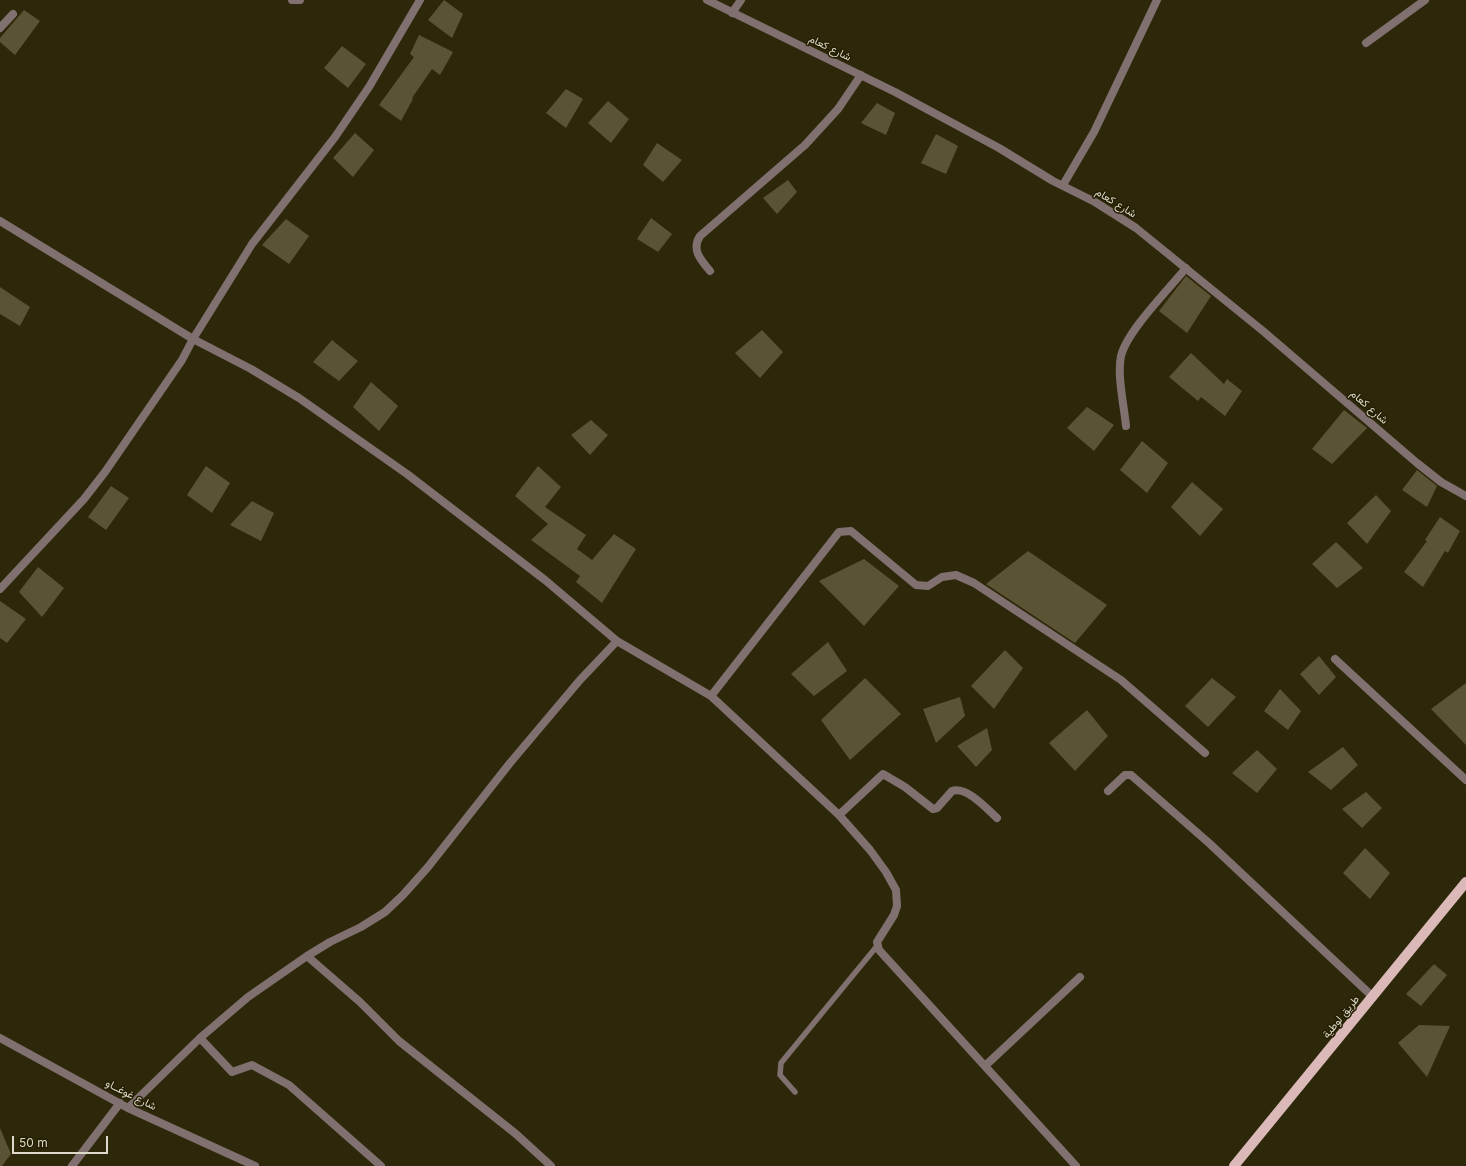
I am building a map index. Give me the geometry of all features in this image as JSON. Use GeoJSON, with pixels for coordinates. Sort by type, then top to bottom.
{"type":"FeatureCollection","features":[{"type":"Feature","properties":{"kind":"main road","name":"طريق لوطية"},"geometry":{"type":"LineString","coordinates":[[1234,1166],[1466,882]]}},
{"type":"Feature","properties":{"kind":"street"},"geometry":{"type":"LineString","coordinates":[[292,0],[300,0]]}},
{"type":"Feature","properties":{"kind":"street"},"geometry":{"type":"LineString","coordinates":[[0,589],[84,499],[182,360],[193,339],[252,244],[335,137],[369,87],[420,0]]}},
{"type":"Feature","properties":{"kind":"street","name":"شارع كعام"},"geometry":{"type":"LineString","coordinates":[[707,0],[860,75],[999,148],[1063,186],[1095,202],[1136,228],[1309,369],[1417,463],[1441,482],[1466,496]]}},
{"type":"Feature","properties":{"kind":"street"},"geometry":{"type":"LineString","coordinates":[[732,13],[741,0]]}},
{"type":"Feature","properties":{"kind":"street"},"geometry":{"type":"LineString","coordinates":[[1063,186],[1094,132],[1157,0]]}},
{"type":"Feature","properties":{"kind":"street"},"geometry":{"type":"LineString","coordinates":[[1366,43],[1425,0]]}},
{"type":"Feature","properties":{"kind":"street"},"geometry":{"type":"LineString","coordinates":[[0,28],[12,14]]}},
{"type":"Feature","properties":{"kind":"street"},"geometry":{"type":"LineString","coordinates":[[710,271],[697,255],[696,242],[700,236],[805,145],[838,108],[860,75]]}},
{"type":"Feature","properties":{"kind":"street"},"geometry":{"type":"LineString","coordinates":[[0,221],[193,339],[251,369],[299,398],[351,433],[407,474],[544,580],[617,641],[711,696],[839,815],[870,850],[896,890],[896,911],[883,932],[877,946],[882,954],[986,1065],[1076,1166]]}},
{"type":"Feature","properties":{"kind":"street"},"geometry":{"type":"LineString","coordinates":[[1126,426],[1121,381],[1121,356],[1129,336],[1186,268]]}},
{"type":"Feature","properties":{"kind":"street"},"geometry":{"type":"LineString","coordinates":[[711,696],[839,532],[851,531],[916,585],[928,586],[942,577],[956,575],[974,583],[1121,680],[1205,753]]}},
{"type":"Feature","properties":{"kind":"street"},"geometry":{"type":"LineString","coordinates":[[128,1108],[200,1038],[248,997],[307,956],[330,942],[361,927],[385,912],[403,895],[428,867],[510,762],[580,680],[617,641]]}},
{"type":"Feature","properties":{"kind":"street"},"geometry":{"type":"LineString","coordinates":[[1335,659],[1466,780]]}},
{"type":"Feature","properties":{"kind":"street"},"geometry":{"type":"LineString","coordinates":[[839,815],[883,774],[905,787],[933,809],[937,808],[952,791],[959,790],[974,797],[997,818]]}},
{"type":"Feature","properties":{"kind":"street"},"geometry":{"type":"LineString","coordinates":[[1108,791],[1125,775],[1131,775],[1209,843],[1373,996]]}},
{"type":"Feature","properties":{"kind":"street"},"geometry":{"type":"LineString","coordinates":[[307,956],[360,1002],[399,1041],[516,1134],[550,1166]]}},
{"type":"Feature","properties":{"kind":"street"},"geometry":{"type":"LineString","coordinates":[[986,1065],[1080,977]]}},
{"type":"Feature","properties":{"kind":"street","name":"شارع غوغــاو"},"geometry":{"type":"LineString","coordinates":[[0,1038],[128,1108],[254,1166]]}},
{"type":"Feature","properties":{"kind":"street"},"geometry":{"type":"LineString","coordinates":[[200,1038],[232,1072],[252,1065],[289,1084],[381,1166]]}},
{"type":"Feature","properties":{"kind":"street"},"geometry":{"type":"LineString","coordinates":[[72,1166],[120,1103]]}},
{"type":"Feature","properties":{"kind":"lane"},"geometry":{"type":"LineString","coordinates":[[795,1092],[780,1075],[781,1063],[877,946]]}},
{"type":"Feature","properties":{"kind":"building"},"geometry":{"type":"Polygon","coordinates":[[[444,0],[463,14],[452,38],[428,20],[444,0]]]}},
{"type":"Feature","properties":{"kind":"building"},"geometry":{"type":"Polygon","coordinates":[[[24,10],[40,21],[15,55],[0,42],[0,38],[24,10]]]}},
{"type":"Feature","properties":{"kind":"building"},"geometry":{"type":"Polygon","coordinates":[[[419,35],[453,52],[440,75],[432,69],[412,98],[413,99],[401,121],[379,105],[414,57],[410,54],[419,35]]]}},
{"type":"Feature","properties":{"kind":"building"},"geometry":{"type":"Polygon","coordinates":[[[342,46],[366,64],[348,88],[324,68],[342,46]]]}},
{"type":"Feature","properties":{"kind":"building"},"geometry":{"type":"Polygon","coordinates":[[[566,89],[583,99],[566,128],[546,113],[566,89]]]}},
{"type":"Feature","properties":{"kind":"building"},"geometry":{"type":"Polygon","coordinates":[[[608,101],[629,119],[611,143],[588,123],[608,101]]]}},
{"type":"Feature","properties":{"kind":"building"},"geometry":{"type":"Polygon","coordinates":[[[877,103],[895,113],[886,135],[861,123],[877,103]]]}},
{"type":"Feature","properties":{"kind":"building"},"geometry":{"type":"Polygon","coordinates":[[[355,133],[374,150],[353,177],[333,158],[355,133]]]}},
{"type":"Feature","properties":{"kind":"building"},"geometry":{"type":"Polygon","coordinates":[[[936,134],[958,146],[946,174],[921,163],[936,134]]]}},
{"type":"Feature","properties":{"kind":"building"},"geometry":{"type":"Polygon","coordinates":[[[657,143],[682,160],[663,182],[643,165],[657,143]]]}},
{"type":"Feature","properties":{"kind":"building"},"geometry":{"type":"Polygon","coordinates":[[[788,180],[797,192],[777,214],[763,198],[788,180]]]}},
{"type":"Feature","properties":{"kind":"building"},"geometry":{"type":"Polygon","coordinates":[[[651,218],[672,234],[658,252],[637,239],[651,218]]]}},
{"type":"Feature","properties":{"kind":"building"},"geometry":{"type":"Polygon","coordinates":[[[286,219],[309,236],[289,264],[262,245],[286,219]]]}},
{"type":"Feature","properties":{"kind":"building"},"geometry":{"type":"Polygon","coordinates":[[[1186,276],[1211,296],[1187,333],[1159,311],[1186,276]]]}},
{"type":"Feature","properties":{"kind":"building"},"geometry":{"type":"Polygon","coordinates":[[[0,287],[30,307],[20,326],[0,314],[0,287]]]}},
{"type":"Feature","properties":{"kind":"building"},"geometry":{"type":"Polygon","coordinates":[[[762,330],[783,352],[760,378],[735,353],[762,330]]]}},
{"type":"Feature","properties":{"kind":"building"},"geometry":{"type":"Polygon","coordinates":[[[332,340],[358,361],[339,381],[313,362],[332,340]]]}},
{"type":"Feature","properties":{"kind":"building"},"geometry":{"type":"Polygon","coordinates":[[[1191,353],[1224,384],[1227,379],[1242,391],[1225,416],[1201,397],[1198,401],[1169,377],[1191,353]]]}},
{"type":"Feature","properties":{"kind":"building"},"geometry":{"type":"Polygon","coordinates":[[[371,382],[398,406],[379,431],[353,407],[371,382]]]}},
{"type":"Feature","properties":{"kind":"building"},"geometry":{"type":"Polygon","coordinates":[[[1087,407],[1114,425],[1094,451],[1067,428],[1087,407]]]}},
{"type":"Feature","properties":{"kind":"building"},"geometry":{"type":"Polygon","coordinates":[[[1344,410],[1367,428],[1332,464],[1312,449],[1344,410]]]}},
{"type":"Feature","properties":{"kind":"building"},"geometry":{"type":"Polygon","coordinates":[[[591,420],[608,435],[590,455],[571,435],[591,420]]]}},
{"type":"Feature","properties":{"kind":"building"},"geometry":{"type":"Polygon","coordinates":[[[1142,441],[1168,463],[1147,493],[1120,470],[1142,441]]]}},
{"type":"Feature","properties":{"kind":"building"},"geometry":{"type":"Polygon","coordinates":[[[206,466],[230,483],[212,513],[187,495],[206,466]]]}},
{"type":"Feature","properties":{"kind":"building"},"geometry":{"type":"Polygon","coordinates":[[[538,466],[561,487],[545,507],[586,535],[577,549],[592,560],[614,534],[636,549],[602,603],[576,582],[580,576],[531,540],[548,524],[515,496],[538,466]]]}},
{"type":"Feature","properties":{"kind":"building"},"geometry":{"type":"Polygon","coordinates":[[[1417,470],[1437,486],[1427,507],[1402,490],[1417,470]]]}},
{"type":"Feature","properties":{"kind":"building"},"geometry":{"type":"Polygon","coordinates":[[[1192,482],[1223,509],[1200,536],[1171,507],[1192,482]]]}},
{"type":"Feature","properties":{"kind":"building"},"geometry":{"type":"Polygon","coordinates":[[[111,486],[129,498],[106,530],[88,517],[111,486]]]}},
{"type":"Feature","properties":{"kind":"building"},"geometry":{"type":"Polygon","coordinates":[[[1376,495],[1391,511],[1367,544],[1347,523],[1376,495]]]}},
{"type":"Feature","properties":{"kind":"building"},"geometry":{"type":"Polygon","coordinates":[[[252,501],[274,513],[261,541],[230,525],[252,501]]]}},
{"type":"Feature","properties":{"kind":"building"},"geometry":{"type":"Polygon","coordinates":[[[1440,517],[1460,531],[1448,553],[1445,551],[1423,587],[1404,572],[1427,541],[1425,540],[1440,517]]]}},
{"type":"Feature","properties":{"kind":"building"},"geometry":{"type":"Polygon","coordinates":[[[1336,542],[1363,568],[1337,588],[1312,564],[1336,542]]]}},
{"type":"Feature","properties":{"kind":"building"},"geometry":{"type":"Polygon","coordinates":[[[1028,551],[1107,605],[1075,643],[986,584],[1028,551]]]}},
{"type":"Feature","properties":{"kind":"building"},"geometry":{"type":"Polygon","coordinates":[[[864,559],[899,586],[864,626],[819,581],[864,559]]]}},
{"type":"Feature","properties":{"kind":"building"},"geometry":{"type":"Polygon","coordinates":[[[38,567],[64,588],[42,617],[19,592],[38,567]]]}},
{"type":"Feature","properties":{"kind":"building"},"geometry":{"type":"Polygon","coordinates":[[[0,601],[26,619],[7,643],[0,638],[0,601]]]}},
{"type":"Feature","properties":{"kind":"building"},"geometry":{"type":"Polygon","coordinates":[[[828,642],[847,671],[814,696],[791,674],[828,642]]]}},
{"type":"Feature","properties":{"kind":"building"},"geometry":{"type":"Polygon","coordinates":[[[1005,650],[1023,668],[994,709],[971,686],[1005,650]]]}},
{"type":"Feature","properties":{"kind":"building"},"geometry":{"type":"Polygon","coordinates":[[[1319,656],[1336,677],[1319,695],[1300,674],[1319,656]]]}},
{"type":"Feature","properties":{"kind":"building"},"geometry":{"type":"Polygon","coordinates":[[[865,678],[901,714],[850,760],[821,720],[865,678]]]}},
{"type":"Feature","properties":{"kind":"building"},"geometry":{"type":"Polygon","coordinates":[[[1212,678],[1236,697],[1208,727],[1185,706],[1212,678]]]}},
{"type":"Feature","properties":{"kind":"building"},"geometry":{"type":"Polygon","coordinates":[[[1466,683],[1466,745],[1431,709],[1466,683]]]}},
{"type":"Feature","properties":{"kind":"building"},"geometry":{"type":"Polygon","coordinates":[[[1280,689],[1301,711],[1288,730],[1264,711],[1280,689]]]}},
{"type":"Feature","properties":{"kind":"building"},"geometry":{"type":"Polygon","coordinates":[[[960,697],[965,716],[936,743],[923,709],[960,697]]]}},
{"type":"Feature","properties":{"kind":"building"},"geometry":{"type":"Polygon","coordinates":[[[1087,710],[1108,736],[1075,771],[1049,743],[1087,710]]]}},
{"type":"Feature","properties":{"kind":"building"},"geometry":{"type":"Polygon","coordinates":[[[987,728],[992,750],[976,767],[957,746],[987,728]]]}},
{"type":"Feature","properties":{"kind":"building"},"geometry":{"type":"Polygon","coordinates":[[[1343,747],[1358,765],[1331,790],[1308,772],[1343,747]]]}},
{"type":"Feature","properties":{"kind":"building"},"geometry":{"type":"Polygon","coordinates":[[[1257,750],[1277,769],[1257,793],[1232,773],[1257,750]]]}},
{"type":"Feature","properties":{"kind":"building"},"geometry":{"type":"Polygon","coordinates":[[[1366,792],[1382,808],[1362,828],[1342,809],[1366,792]]]}},
{"type":"Feature","properties":{"kind":"building"},"geometry":{"type":"Polygon","coordinates":[[[1365,848],[1390,873],[1370,899],[1343,873],[1365,848]]]}},
{"type":"Feature","properties":{"kind":"building"},"geometry":{"type":"Polygon","coordinates":[[[1434,964],[1447,975],[1421,1006],[1406,994],[1434,964]]]}},
{"type":"Feature","properties":{"kind":"building"},"geometry":{"type":"Polygon","coordinates":[[[1419,1025],[1450,1026],[1427,1077],[1398,1043],[1419,1025]]]}},
{"type":"Feature","properties":{"kind":"building"},"geometry":{"type":"Polygon","coordinates":[[[0,1128],[11,1154],[2,1166],[0,1166],[0,1128]]]}}]}
